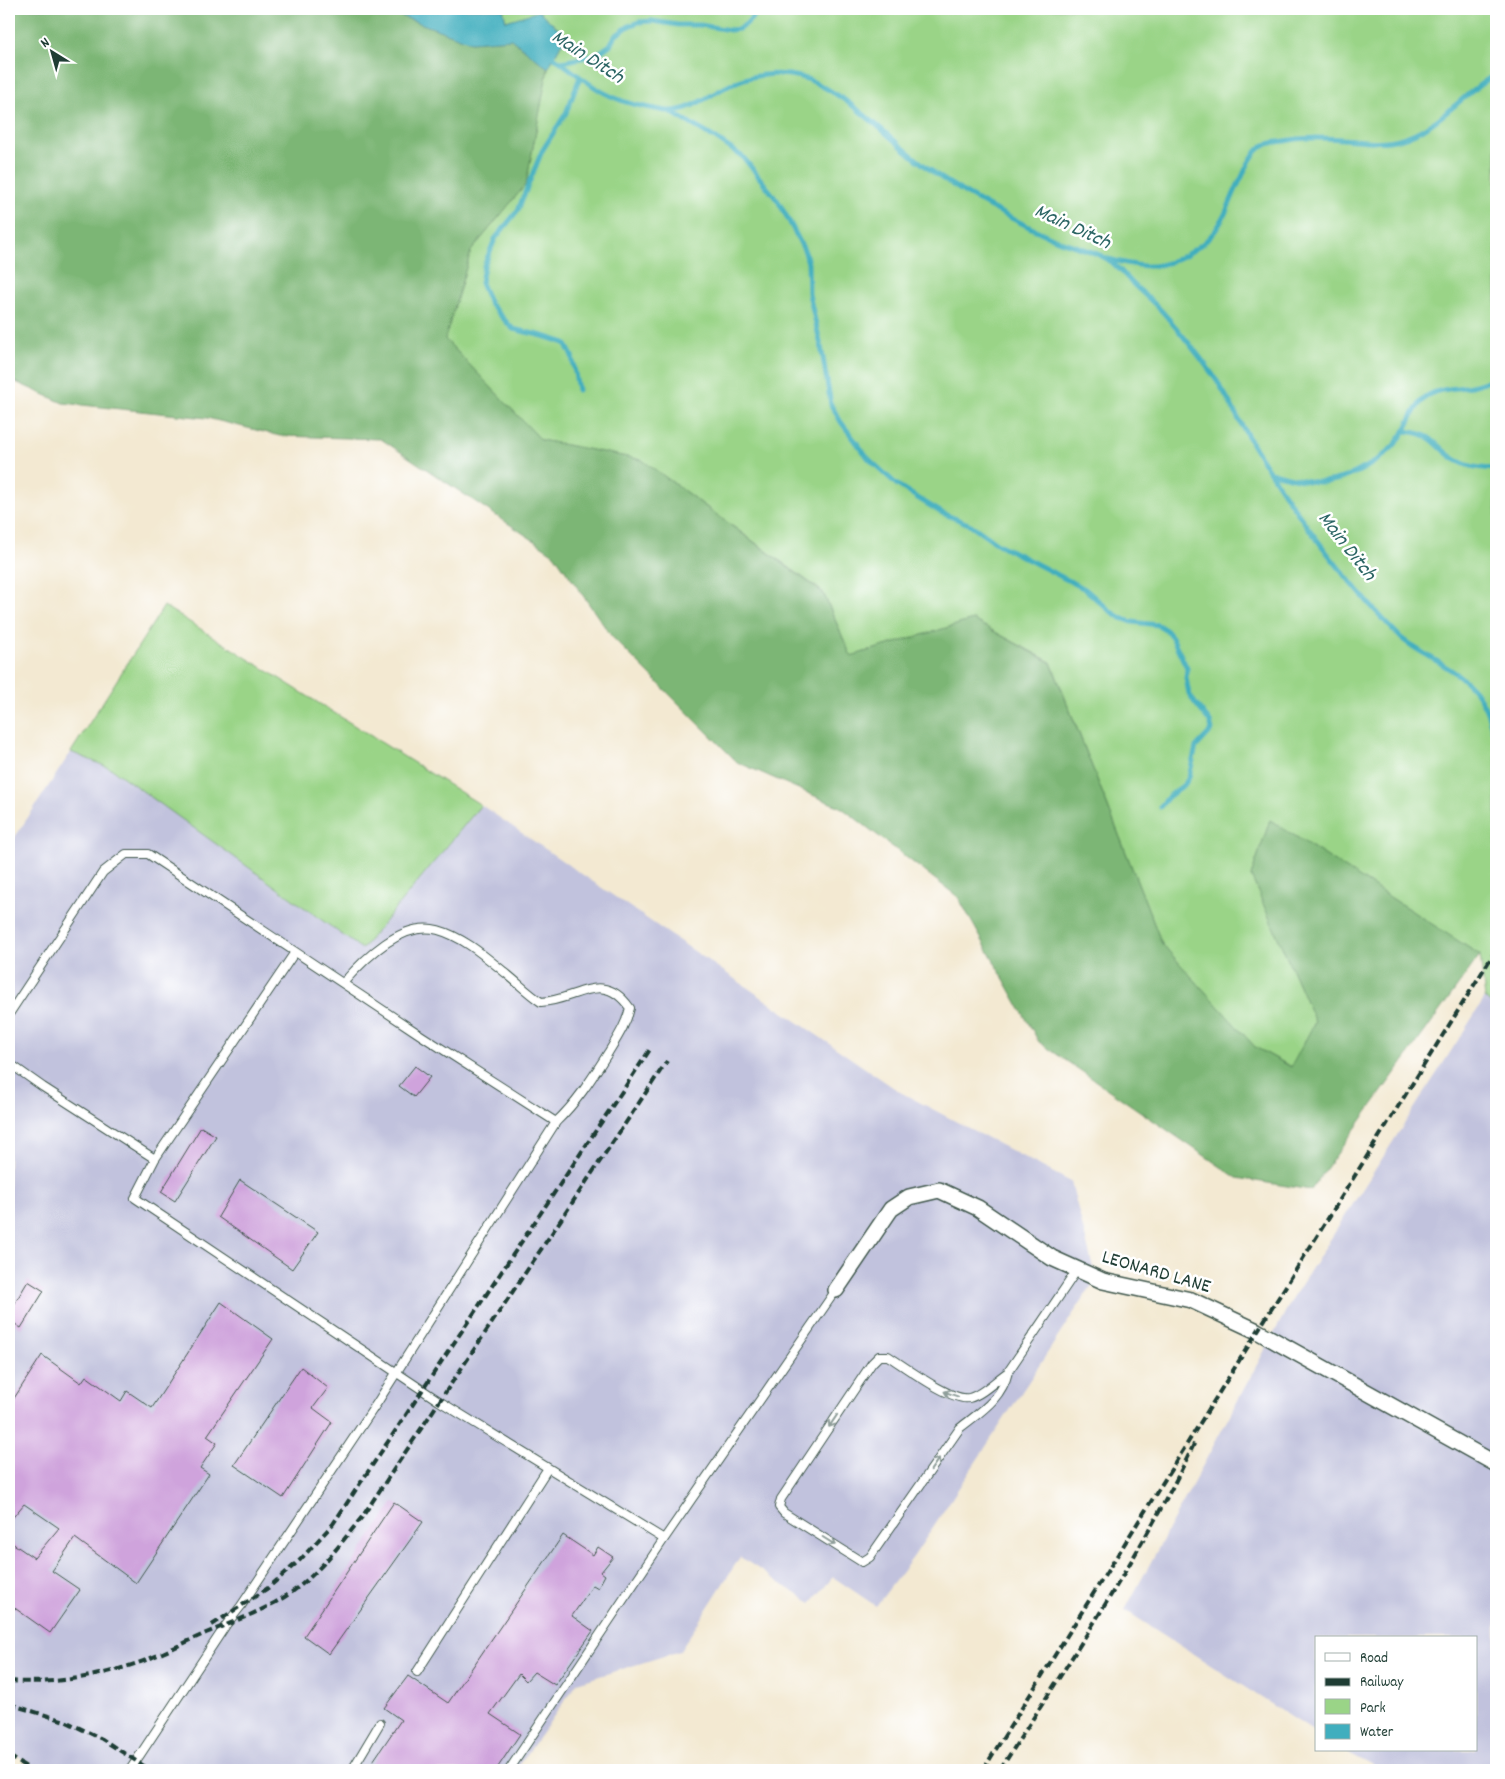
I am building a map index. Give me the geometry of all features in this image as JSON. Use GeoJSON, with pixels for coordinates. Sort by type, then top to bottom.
{"type":"FeatureCollection","features":[{"type":"Feature","properties":{"kind":"street","name":"LEONARD LANE"},"geometry":{"type":"LineString","coordinates":[[836,1290],[891,1209],[909,1196],[939,1190],[978,1208],[1052,1258],[1077,1270],[1103,1281],[1191,1300],[1249,1327],[1496,1464]]}},
{"type":"Feature","properties":{"kind":"lane"},"geometry":{"type":"LineString","coordinates":[[9,1014],[103,872],[126,854],[148,854],[556,1122]]}},
{"type":"Feature","properties":{"kind":"lane"},"geometry":{"type":"LineString","coordinates":[[130,1770],[396,1373],[556,1122],[586,1089],[627,1021],[630,1008],[624,999],[610,990],[596,987],[552,1002],[540,1002],[474,949],[456,937],[437,929],[420,929],[395,938],[359,965],[343,983]]}},
{"type":"Feature","properties":{"kind":"lane"},"geometry":{"type":"LineString","coordinates":[[295,952],[155,1159],[135,1198],[396,1373],[664,1539]]}},
{"type":"Feature","properties":{"kind":"lane"},"geometry":{"type":"LineString","coordinates":[[9,1063],[155,1159]]}},
{"type":"Feature","properties":{"kind":"lane"},"geometry":{"type":"LineString","coordinates":[[1008,1372],[984,1390],[969,1398],[950,1395],[888,1356],[879,1356],[872,1363],[780,1498],[779,1507],[784,1513],[862,1562],[870,1557],[960,1428],[1000,1393],[1008,1372],[1077,1270]]}},
{"type":"Feature","properties":{"kind":"lane"},"geometry":{"type":"LineString","coordinates":[[509,1770],[664,1539],[836,1290]]}},
{"type":"Feature","properties":{"kind":"lane"},"geometry":{"type":"LineString","coordinates":[[417,1672],[548,1468]]}},
{"type":"Feature","properties":{"kind":"lane"},"geometry":{"type":"LineString","coordinates":[[352,1770],[380,1723]]}},
{"type":"Feature","properties":{"kind":"shaded area"},"geometry":{"type":"Polygon","coordinates":[[[71,752],[112,769],[362,949],[481,805],[900,1092],[1071,1182],[1096,1279],[914,1556],[876,1606],[833,1577],[811,1603],[740,1557],[680,1651],[577,1683],[516,1770],[40,1770],[9,1750],[9,846],[71,752]]]}},
{"type":"Feature","properties":{"kind":"shaded area"},"geometry":{"type":"Polygon","coordinates":[[[1485,998],[1496,1008],[1496,1770],[1381,1770],[1347,1752],[1478,1752],[1478,1636],[1315,1636],[1315,1732],[1125,1610],[1294,1296],[1485,998]]]}},
{"type":"Feature","properties":{"kind":"green space"},"geometry":{"type":"Polygon","coordinates":[[[9,9],[382,9],[471,42],[511,39],[548,68],[526,184],[471,251],[445,339],[541,440],[642,460],[823,593],[851,656],[973,620],[1051,663],[1162,944],[1255,1047],[1291,1067],[1315,1022],[1251,876],[1270,820],[1480,955],[1311,1190],[1237,1178],[1039,1042],[958,897],[842,808],[737,762],[612,637],[554,554],[381,439],[280,436],[207,418],[63,403],[9,379],[9,9]]]}},
{"type":"Feature","properties":{"kind":"green space"},"geometry":{"type":"Polygon","coordinates":[[[503,9],[1496,9],[1496,1008],[1485,998],[1480,955],[1270,820],[1251,876],[1315,1022],[1292,1067],[1255,1047],[1162,944],[1051,662],[973,620],[851,656],[823,592],[642,460],[541,440],[445,339],[471,251],[526,184],[548,68],[566,36],[518,18],[506,21],[503,9]]]}},
{"type":"Feature","properties":{"kind":"green space"},"geometry":{"type":"Polygon","coordinates":[[[164,606],[481,805],[362,949],[112,769],[71,752],[164,606]]]}},
{"type":"Feature","properties":{"kind":"water"},"geometry":{"type":"Polygon","coordinates":[[[382,9],[503,9],[506,21],[539,11],[566,36],[548,68],[511,39],[471,42],[382,9]]]}},
{"type":"Feature","properties":{"kind":"building"},"geometry":{"type":"Polygon","coordinates":[[[415,1066],[430,1077],[414,1097],[399,1086],[415,1066]]]}},
{"type":"Feature","properties":{"kind":"building"},"geometry":{"type":"Polygon","coordinates":[[[201,1127],[216,1136],[175,1201],[161,1192],[201,1127]]]}},
{"type":"Feature","properties":{"kind":"building"},"geometry":{"type":"Polygon","coordinates":[[[240,1180],[318,1232],[292,1269],[218,1217],[240,1180]]]}},
{"type":"Feature","properties":{"kind":"building"},"geometry":{"type":"Polygon","coordinates":[[[28,1281],[44,1291],[21,1328],[9,1320],[9,1313],[28,1281]]]}},
{"type":"Feature","properties":{"kind":"building"},"geometry":{"type":"Polygon","coordinates":[[[221,1302],[273,1339],[207,1436],[217,1443],[200,1468],[209,1474],[136,1583],[75,1538],[52,1571],[80,1590],[50,1633],[9,1604],[9,1541],[34,1558],[59,1528],[24,1504],[9,1522],[9,1406],[42,1355],[81,1383],[86,1376],[121,1401],[127,1391],[152,1408],[221,1302]]]}},
{"type":"Feature","properties":{"kind":"building"},"geometry":{"type":"Polygon","coordinates":[[[301,1367],[328,1388],[313,1408],[332,1422],[283,1498],[234,1465],[301,1367]]]}},
{"type":"Feature","properties":{"kind":"building"},"geometry":{"type":"Polygon","coordinates":[[[394,1502],[423,1522],[329,1654],[304,1636],[394,1502]]]}},
{"type":"Feature","properties":{"kind":"building"},"geometry":{"type":"Polygon","coordinates":[[[563,1535],[593,1555],[598,1547],[613,1557],[601,1572],[605,1575],[598,1588],[593,1585],[572,1616],[593,1631],[555,1685],[534,1672],[526,1681],[519,1674],[490,1714],[520,1734],[496,1770],[367,1770],[401,1720],[384,1708],[408,1676],[448,1703],[563,1535]]]}},
{"type":"Feature","properties":{"kind":"waterway"},"geometry":{"type":"LineString","coordinates":[[562,62],[596,55],[610,45],[615,36],[629,26],[639,22],[652,21],[678,25],[700,25],[730,30],[739,29],[746,24],[758,9]]}},
{"type":"Feature","properties":{"kind":"waterway","name":"Main Ditch"},"geometry":{"type":"LineString","coordinates":[[550,54],[594,87],[617,99],[665,111],[685,109],[730,85],[750,77],[784,74],[806,79],[851,104],[929,169],[985,205],[1027,226],[1094,253],[1111,262],[1163,313],[1207,367],[1224,392],[1252,444],[1273,477],[1324,549],[1361,595],[1401,638],[1455,673],[1474,689],[1486,709],[1496,740]]}},
{"type":"Feature","properties":{"kind":"waterway"},"geometry":{"type":"LineString","coordinates":[[1108,259],[1136,265],[1153,266],[1178,259],[1195,249],[1215,231],[1251,160],[1256,152],[1266,145],[1274,142],[1306,138],[1378,141],[1399,139],[1413,134],[1438,119],[1496,74]]}},
{"type":"Feature","properties":{"kind":"waterway"},"geometry":{"type":"LineString","coordinates":[[578,390],[572,356],[565,343],[513,329],[490,304],[481,283],[484,266],[495,239],[518,210],[542,151],[566,113],[580,77]]}},
{"type":"Feature","properties":{"kind":"waterway"},"geometry":{"type":"LineString","coordinates":[[669,111],[743,157],[778,201],[805,252],[808,263],[809,294],[821,346],[831,405],[841,422],[869,459],[896,484],[942,513],[971,525],[998,544],[1085,589],[1121,618],[1132,622],[1158,625],[1172,637],[1187,668],[1186,678],[1189,694],[1210,722],[1212,730],[1196,747],[1189,777],[1185,784],[1168,797],[1160,807]]}},
{"type":"Feature","properties":{"kind":"waterway"},"geometry":{"type":"LineString","coordinates":[[1270,472],[1316,482],[1333,481],[1355,473],[1378,460],[1396,444],[1419,404],[1427,396],[1437,391],[1471,386],[1496,378]]}},
{"type":"Feature","properties":{"kind":"waterway"},"geometry":{"type":"LineString","coordinates":[[1404,431],[1415,432],[1430,438],[1450,456],[1467,465],[1496,469]]}},
{"type":"Feature","properties":{"kind":"railway"},"geometry":{"type":"LineString","coordinates":[[983,1770],[1496,950]]}},
{"type":"Feature","properties":{"kind":"railway"},"geometry":{"type":"LineString","coordinates":[[212,1625],[268,1588],[300,1560],[333,1524],[651,1048]]}},
{"type":"Feature","properties":{"kind":"railway"},"geometry":{"type":"LineString","coordinates":[[9,1681],[66,1680],[109,1672],[133,1665],[261,1610],[292,1592],[312,1576],[362,1517],[667,1061]]}},
{"type":"Feature","properties":{"kind":"railway"},"geometry":{"type":"LineString","coordinates":[[1000,1770],[1127,1568],[1174,1485],[1195,1442]]}},
{"type":"Feature","properties":{"kind":"railway"},"geometry":{"type":"LineString","coordinates":[[9,1704],[65,1721],[102,1739],[150,1770]]}},
{"type":"Feature","properties":{"kind":"railway"},"geometry":{"type":"LineString","coordinates":[[9,1756],[31,1770]]}}]}
